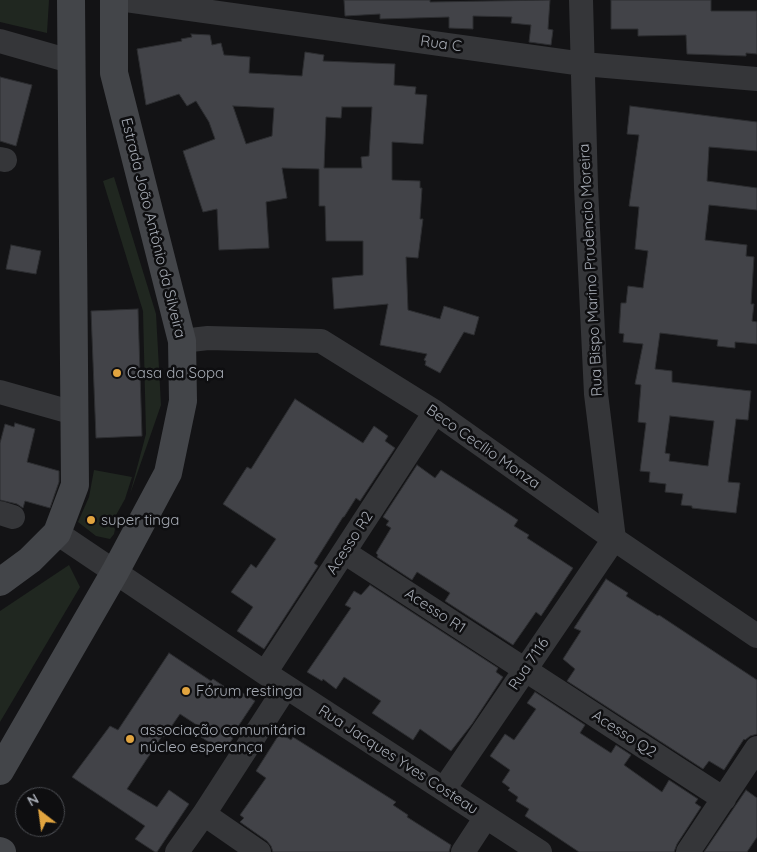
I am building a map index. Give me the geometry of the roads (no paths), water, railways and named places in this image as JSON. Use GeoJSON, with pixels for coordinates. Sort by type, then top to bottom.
{"type":"FeatureCollection","features":[{"type":"Feature","properties":{"kind":"main road"},"geometry":{"type":"LineString","coordinates":[[0,582],[30,560],[57,533],[75,485],[63,410],[71,0]]}},
{"type":"Feature","properties":{"kind":"main road","name":"Estrada João Antônio da Silveira"},"geometry":{"type":"LineString","coordinates":[[0,771],[115,572],[168,472],[183,401],[182,341],[114,73],[114,0]]}},
{"type":"Feature","properties":{"kind":"street","name":"Rua C"},"geometry":{"type":"LineString","coordinates":[[126,0],[583,64],[757,79]]}},
{"type":"Feature","properties":{"kind":"street","name":"Rua Bispo Marino Prudencio Moreira"},"geometry":{"type":"LineString","coordinates":[[581,0],[586,196],[596,394],[614,539]]}},
{"type":"Feature","properties":{"kind":"street"},"geometry":{"type":"LineString","coordinates":[[0,41],[70,62]]}},
{"type":"Feature","properties":{"kind":"street","name":"Beco Cecílio Monza"},"geometry":{"type":"LineString","coordinates":[[182,341],[208,338],[321,341],[435,412],[614,539],[757,636]]}},
{"type":"Feature","properties":{"kind":"street"},"geometry":{"type":"LineString","coordinates":[[0,392],[63,410]]}},
{"type":"Feature","properties":{"kind":"street","name":"Acesso R2"},"geometry":{"type":"LineString","coordinates":[[265,674],[435,412]]}},
{"type":"Feature","properties":{"kind":"street","name":"Rua Jacques Yves Costeau"},"geometry":{"type":"LineString","coordinates":[[57,533],[265,674],[540,852]]}},
{"type":"Feature","properties":{"kind":"street","name":"Rua 7116"},"geometry":{"type":"LineString","coordinates":[[444,789],[614,539]]}},
{"type":"Feature","properties":{"kind":"street","name":"Acesso R1"},"geometry":{"type":"LineString","coordinates":[[344,552],[525,670]]}},
{"type":"Feature","properties":{"kind":"street","name":"Acesso Q2"},"geometry":{"type":"LineString","coordinates":[[525,670],[724,799]]}},
{"type":"Feature","properties":{"kind":"street"},"geometry":{"type":"LineString","coordinates":[[177,852],[204,814],[286,687]]}},
{"type":"Feature","properties":{"kind":"street"},"geometry":{"type":"LineString","coordinates":[[688,852],[757,748]]}},
{"type":"Feature","properties":{"kind":"street"},"geometry":{"type":"LineString","coordinates":[[204,814],[260,852]]}},
{"type":"Feature","properties":{"kind":"street"},"geometry":{"type":"LineString","coordinates":[[463,852],[486,816]]}},
{"type":"Feature","properties":{"kind":"place","name":"Casa da Sopa"},"geometry":{"type":"Point","coordinates":[117,373]}},
{"type":"Feature","properties":{"kind":"place","name":"super tinga"},"geometry":{"type":"Point","coordinates":[91,520]}},
{"type":"Feature","properties":{"kind":"place","name":"Fórum restinga"},"geometry":{"type":"Point","coordinates":[186,691]}},
{"type":"Feature","properties":{"kind":"place","name":"associação comunitária núcleo esperança"},"geometry":{"type":"Point","coordinates":[130,739]}}]}
